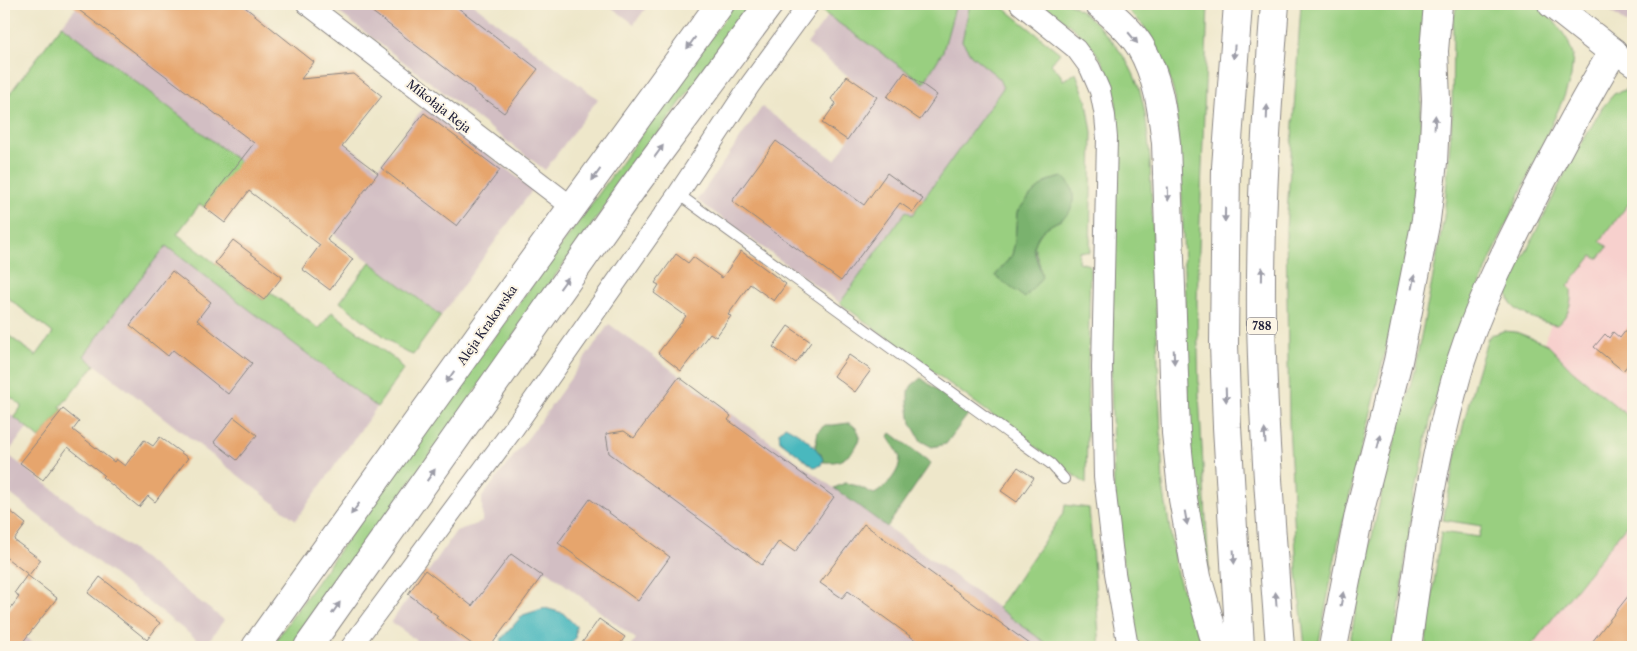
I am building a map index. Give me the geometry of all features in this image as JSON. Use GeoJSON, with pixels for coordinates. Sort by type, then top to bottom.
{"type":"FeatureCollection","features":[{"type":"Feature","properties":{"kind":"main road","name":"Aleja Krakowska"},"geometry":{"type":"LineString","coordinates":[[256,647],[720,4]]}},
{"type":"Feature","properties":{"kind":"main road"},"geometry":{"type":"LineString","coordinates":[[308,647],[634,186],[769,4]]}},
{"type":"Feature","properties":{"kind":"main road"},"geometry":{"type":"LineString","coordinates":[[1099,4],[1118,20],[1139,45],[1153,74],[1162,109],[1166,144],[1176,433],[1183,499],[1197,577],[1217,647]]}},
{"type":"Feature","properties":{"kind":"main road"},"geometry":{"type":"LineString","coordinates":[[1238,4],[1226,167],[1224,344],[1240,647]]}},
{"type":"Feature","properties":{"kind":"main road","name":"788"},"geometry":{"type":"LineString","coordinates":[[1275,4],[1268,103],[1261,317],[1265,436],[1280,647]]}},
{"type":"Feature","properties":{"kind":"main road"},"geometry":{"type":"LineString","coordinates":[[1333,647],[1359,514],[1398,361],[1426,220],[1433,162],[1436,100],[1434,51],[1438,4]]}},
{"type":"Feature","properties":{"kind":"main road"},"geometry":{"type":"LineString","coordinates":[[1552,4],[1623,59]]}},
{"type":"Feature","properties":{"kind":"main road"},"geometry":{"type":"LineString","coordinates":[[1576,4],[1623,59]]}},
{"type":"Feature","properties":{"kind":"main road"},"geometry":{"type":"LineString","coordinates":[[1407,647],[1424,526],[1441,438],[1462,360],[1485,298],[1512,238],[1547,170],[1623,59]]}},
{"type":"Feature","properties":{"kind":"street","name":"Mikołaja Reja"},"geometry":{"type":"LineString","coordinates":[[307,4],[572,207]]}},
{"type":"Feature","properties":{"kind":"street"},"geometry":{"type":"LineString","coordinates":[[351,647],[514,428],[678,194],[750,85],[809,4]]}},
{"type":"Feature","properties":{"kind":"street"},"geometry":{"type":"LineString","coordinates":[[1020,4],[1076,49],[1090,68],[1100,91],[1105,116],[1102,368],[1104,477],[1115,573],[1128,647]]}},
{"type":"Feature","properties":{"kind":"lane"},"geometry":{"type":"LineString","coordinates":[[678,194],[1051,464],[1064,479]]}},
{"type":"Feature","properties":{"kind":"shaded area"},"geometry":{"type":"Polygon","coordinates":[[[79,4],[254,4],[250,10],[269,25],[239,63],[378,168],[424,107],[533,189],[441,316],[62,25],[79,4]]]}},
{"type":"Feature","properties":{"kind":"shaded area"},"geometry":{"type":"Polygon","coordinates":[[[328,4],[473,4],[598,99],[545,170],[328,4]]]}},
{"type":"Feature","properties":{"kind":"shaded area"},"geometry":{"type":"Polygon","coordinates":[[[607,4],[649,4],[634,24],[607,4]]]}},
{"type":"Feature","properties":{"kind":"shaded area"},"geometry":{"type":"Polygon","coordinates":[[[956,4],[970,4],[962,41],[998,77],[1004,88],[912,216],[906,211],[840,303],[697,200],[762,107],[835,160],[866,112],[866,90],[807,44],[828,16],[924,83],[943,51],[956,4]]]}},
{"type":"Feature","properties":{"kind":"shaded area"},"geometry":{"type":"Polygon","coordinates":[[[1604,4],[1633,4],[1633,29],[1609,10],[1604,4]]]}},
{"type":"Feature","properties":{"kind":"shaded area"},"geometry":{"type":"Polygon","coordinates":[[[1633,109],[1633,420],[1572,370],[1544,343],[1585,230],[1633,109]]]}},
{"type":"Feature","properties":{"kind":"shaded area"},"geometry":{"type":"Polygon","coordinates":[[[166,245],[377,407],[296,520],[84,356],[166,245]]]}},
{"type":"Feature","properties":{"kind":"shaded area"},"geometry":{"type":"Polygon","coordinates":[[[609,324],[1051,647],[630,647],[636,639],[546,570],[490,647],[426,647],[391,622],[410,596],[408,594],[425,570],[428,572],[456,531],[482,522],[482,497],[537,426],[609,324]]]}},
{"type":"Feature","properties":{"kind":"shaded area"},"geometry":{"type":"Polygon","coordinates":[[[4,409],[27,428],[7,454],[224,620],[205,646],[4,489],[4,409]]]}},
{"type":"Feature","properties":{"kind":"shaded area"},"geometry":{"type":"Polygon","coordinates":[[[1633,517],[1633,647],[1530,647],[1633,517]]]}},
{"type":"Feature","properties":{"kind":"shaded area"},"geometry":{"type":"Polygon","coordinates":[[[4,621],[38,647],[4,647],[4,621]]]}},
{"type":"Feature","properties":{"kind":"green space"},"geometry":{"type":"Polygon","coordinates":[[[735,4],[752,4],[544,291],[466,404],[292,647],[271,647],[375,500],[583,216],[735,4]]]}},
{"type":"Feature","properties":{"kind":"green space"},"geometry":{"type":"Polygon","coordinates":[[[825,4],[956,4],[943,51],[924,83],[820,10],[825,4]]]}},
{"type":"Feature","properties":{"kind":"green space"},"geometry":{"type":"Polygon","coordinates":[[[970,4],[999,4],[1060,53],[1051,64],[1063,80],[1076,73],[1087,102],[1092,132],[1090,252],[1079,251],[1078,262],[1090,265],[1086,484],[840,303],[906,211],[912,215],[1003,88],[998,77],[971,55],[962,41],[970,4]],[[1063,177],[1047,181],[1031,195],[1017,212],[1012,255],[995,276],[1041,270],[1034,246],[1044,230],[1061,220],[1063,177]]]}},
{"type":"Feature","properties":{"kind":"green space"},"geometry":{"type":"Polygon","coordinates":[[[1043,4],[1070,4],[1098,26],[1115,44],[1125,59],[1139,88],[1143,104],[1150,159],[1163,486],[1177,574],[1203,647],[1137,647],[1125,580],[1114,496],[1111,375],[1116,101],[1106,68],[1099,56],[1081,35],[1043,4]]]}},
{"type":"Feature","properties":{"kind":"green space"},"geometry":{"type":"Polygon","coordinates":[[[1122,4],[1208,4],[1197,303],[1199,394],[1209,572],[1200,526],[1192,465],[1187,381],[1182,196],[1175,97],[1168,73],[1157,48],[1143,25],[1122,4]]]}},
{"type":"Feature","properties":{"kind":"green space"},"geometry":{"type":"Polygon","coordinates":[[[1301,4],[1426,4],[1419,162],[1413,220],[1403,279],[1338,543],[1318,647],[1305,647],[1297,574],[1289,424],[1286,229],[1301,4]]]}},
{"type":"Feature","properties":{"kind":"green space"},"geometry":{"type":"Polygon","coordinates":[[[1457,4],[1535,4],[1545,11],[1568,41],[1573,55],[1571,77],[1564,97],[1492,256],[1443,375],[1431,417],[1412,508],[1394,647],[1349,647],[1383,487],[1414,371],[1444,217],[1452,118],[1453,21],[1457,4]]]}},
{"type":"Feature","properties":{"kind":"green space"},"geometry":{"type":"Polygon","coordinates":[[[62,25],[240,162],[204,207],[200,204],[177,234],[263,300],[270,292],[319,329],[332,312],[397,361],[403,370],[377,407],[166,246],[131,290],[84,356],[95,365],[60,407],[63,409],[40,438],[14,417],[22,406],[4,392],[4,332],[36,356],[53,333],[4,295],[4,101],[62,25]]]}},
{"type":"Feature","properties":{"kind":"green space"},"geometry":{"type":"Polygon","coordinates":[[[1627,89],[1633,90],[1633,198],[1600,241],[1608,247],[1598,259],[1592,256],[1568,286],[1571,289],[1571,299],[1567,313],[1557,325],[1546,323],[1515,308],[1509,300],[1507,290],[1565,173],[1602,108],[1614,94],[1627,89]]]}},
{"type":"Feature","properties":{"kind":"green space"},"geometry":{"type":"Polygon","coordinates":[[[1063,177],[1072,190],[1073,201],[1071,208],[1068,214],[1046,228],[1037,239],[1034,249],[1042,277],[1025,298],[995,276],[1012,255],[1017,212],[1031,195],[1047,181],[1063,177]]]}},
{"type":"Feature","properties":{"kind":"green space"},"geometry":{"type":"Polygon","coordinates":[[[370,262],[441,316],[413,355],[403,351],[340,302],[370,262]]]}},
{"type":"Feature","properties":{"kind":"green space"},"geometry":{"type":"Polygon","coordinates":[[[1503,331],[1516,332],[1547,344],[1572,370],[1633,420],[1633,517],[1530,647],[1425,647],[1441,532],[1479,537],[1482,526],[1443,520],[1462,428],[1481,360],[1488,338],[1503,331]]]}},
{"type":"Feature","properties":{"kind":"green space"},"geometry":{"type":"Polygon","coordinates":[[[921,378],[969,413],[946,444],[932,447],[921,441],[911,423],[908,392],[912,385],[921,378]]]}},
{"type":"Feature","properties":{"kind":"green space"},"geometry":{"type":"Polygon","coordinates":[[[849,423],[855,427],[859,436],[853,451],[840,460],[823,462],[821,454],[815,448],[818,431],[825,425],[849,423]]]}},
{"type":"Feature","properties":{"kind":"green space"},"geometry":{"type":"Polygon","coordinates":[[[891,433],[931,463],[887,527],[834,488],[845,483],[858,486],[874,494],[883,488],[896,472],[900,460],[888,437],[891,433]]]}},
{"type":"Feature","properties":{"kind":"green space"},"geometry":{"type":"Polygon","coordinates":[[[1065,505],[1089,508],[1100,647],[1051,647],[998,608],[1064,512],[1065,505]]]}},
{"type":"Feature","properties":{"kind":"water"},"geometry":{"type":"Polygon","coordinates":[[[785,426],[816,448],[823,459],[821,465],[814,467],[780,441],[779,432],[785,426]]]}},
{"type":"Feature","properties":{"kind":"water"},"geometry":{"type":"Polygon","coordinates":[[[545,608],[563,613],[576,626],[575,638],[569,647],[500,647],[502,638],[523,615],[545,608]]]}},
{"type":"Feature","properties":{"kind":"building"},"geometry":{"type":"Polygon","coordinates":[[[71,4],[241,4],[314,62],[301,79],[354,74],[382,96],[342,146],[378,173],[327,240],[353,259],[330,290],[302,269],[320,245],[249,191],[225,223],[204,207],[254,143],[71,4]]]}},
{"type":"Feature","properties":{"kind":"building"},"geometry":{"type":"Polygon","coordinates":[[[362,4],[453,4],[538,69],[504,113],[487,102],[362,4]]]}},
{"type":"Feature","properties":{"kind":"building"},"geometry":{"type":"Polygon","coordinates":[[[905,72],[937,95],[920,120],[887,97],[905,72]]]}},
{"type":"Feature","properties":{"kind":"building"},"geometry":{"type":"Polygon","coordinates":[[[847,76],[877,97],[847,140],[822,123],[836,103],[831,99],[847,76]]]}},
{"type":"Feature","properties":{"kind":"building"},"geometry":{"type":"Polygon","coordinates":[[[424,113],[500,170],[457,226],[381,168],[424,113]]]}},
{"type":"Feature","properties":{"kind":"building"},"geometry":{"type":"Polygon","coordinates":[[[776,141],[864,205],[887,173],[923,199],[913,212],[900,203],[841,281],[732,201],[776,141]]]}},
{"type":"Feature","properties":{"kind":"building"},"geometry":{"type":"Polygon","coordinates":[[[233,240],[282,277],[264,300],[215,263],[233,240]]]}},
{"type":"Feature","properties":{"kind":"building"},"geometry":{"type":"Polygon","coordinates":[[[741,251],[786,284],[774,301],[750,284],[728,315],[731,316],[716,337],[710,333],[681,371],[658,353],[686,316],[654,293],[659,285],[655,283],[676,254],[688,263],[693,257],[722,278],[741,251]]]}},
{"type":"Feature","properties":{"kind":"building"},"geometry":{"type":"Polygon","coordinates":[[[172,271],[211,302],[197,320],[252,363],[228,394],[173,350],[168,356],[130,325],[172,271]]]}},
{"type":"Feature","properties":{"kind":"building"},"geometry":{"type":"Polygon","coordinates":[[[1633,321],[1633,358],[1623,371],[1594,347],[1605,334],[1609,338],[1613,332],[1620,338],[1633,321]]]}},
{"type":"Feature","properties":{"kind":"building"},"geometry":{"type":"Polygon","coordinates":[[[788,326],[811,342],[796,363],[773,347],[788,326]]]}},
{"type":"Feature","properties":{"kind":"building"},"geometry":{"type":"Polygon","coordinates":[[[849,355],[871,370],[855,392],[834,376],[849,355]]]}},
{"type":"Feature","properties":{"kind":"building"},"geometry":{"type":"Polygon","coordinates":[[[679,377],[731,416],[728,420],[834,497],[795,552],[779,541],[762,565],[609,453],[606,434],[624,431],[634,438],[679,377]]]}},
{"type":"Feature","properties":{"kind":"building"},"geometry":{"type":"Polygon","coordinates":[[[63,409],[79,422],[73,430],[114,462],[116,459],[125,466],[144,440],[153,446],[160,437],[188,458],[155,502],[148,496],[139,507],[102,477],[104,475],[68,447],[43,480],[20,463],[63,409]]]}},
{"type":"Feature","properties":{"kind":"building"},"geometry":{"type":"Polygon","coordinates":[[[234,417],[257,435],[237,460],[214,442],[234,417]]]}},
{"type":"Feature","properties":{"kind":"building"},"geometry":{"type":"Polygon","coordinates":[[[1018,467],[1034,478],[1017,502],[1001,491],[1018,467]]]}},
{"type":"Feature","properties":{"kind":"building"},"geometry":{"type":"Polygon","coordinates":[[[590,499],[670,557],[638,601],[558,543],[590,499]]]}},
{"type":"Feature","properties":{"kind":"building"},"geometry":{"type":"Polygon","coordinates":[[[4,506],[26,524],[14,540],[41,560],[29,575],[4,556],[4,506]]]}},
{"type":"Feature","properties":{"kind":"building"},"geometry":{"type":"Polygon","coordinates":[[[864,524],[1034,647],[925,647],[848,591],[842,598],[820,583],[864,524]]]}},
{"type":"Feature","properties":{"kind":"building"},"geometry":{"type":"Polygon","coordinates":[[[511,554],[542,576],[490,647],[476,647],[436,618],[438,616],[408,594],[425,570],[472,606],[511,554]]]}},
{"type":"Feature","properties":{"kind":"building"},"geometry":{"type":"Polygon","coordinates":[[[27,575],[57,598],[19,647],[4,647],[4,617],[19,597],[15,592],[27,575]]]}},
{"type":"Feature","properties":{"kind":"building"},"geometry":{"type":"Polygon","coordinates":[[[100,577],[160,623],[147,640],[88,593],[100,577]]]}},
{"type":"Feature","properties":{"kind":"building"},"geometry":{"type":"Polygon","coordinates":[[[1633,590],[1633,647],[1588,647],[1633,590]]]}},
{"type":"Feature","properties":{"kind":"building"},"geometry":{"type":"Polygon","coordinates":[[[599,619],[625,637],[618,647],[579,647],[599,619]]]}}]}
